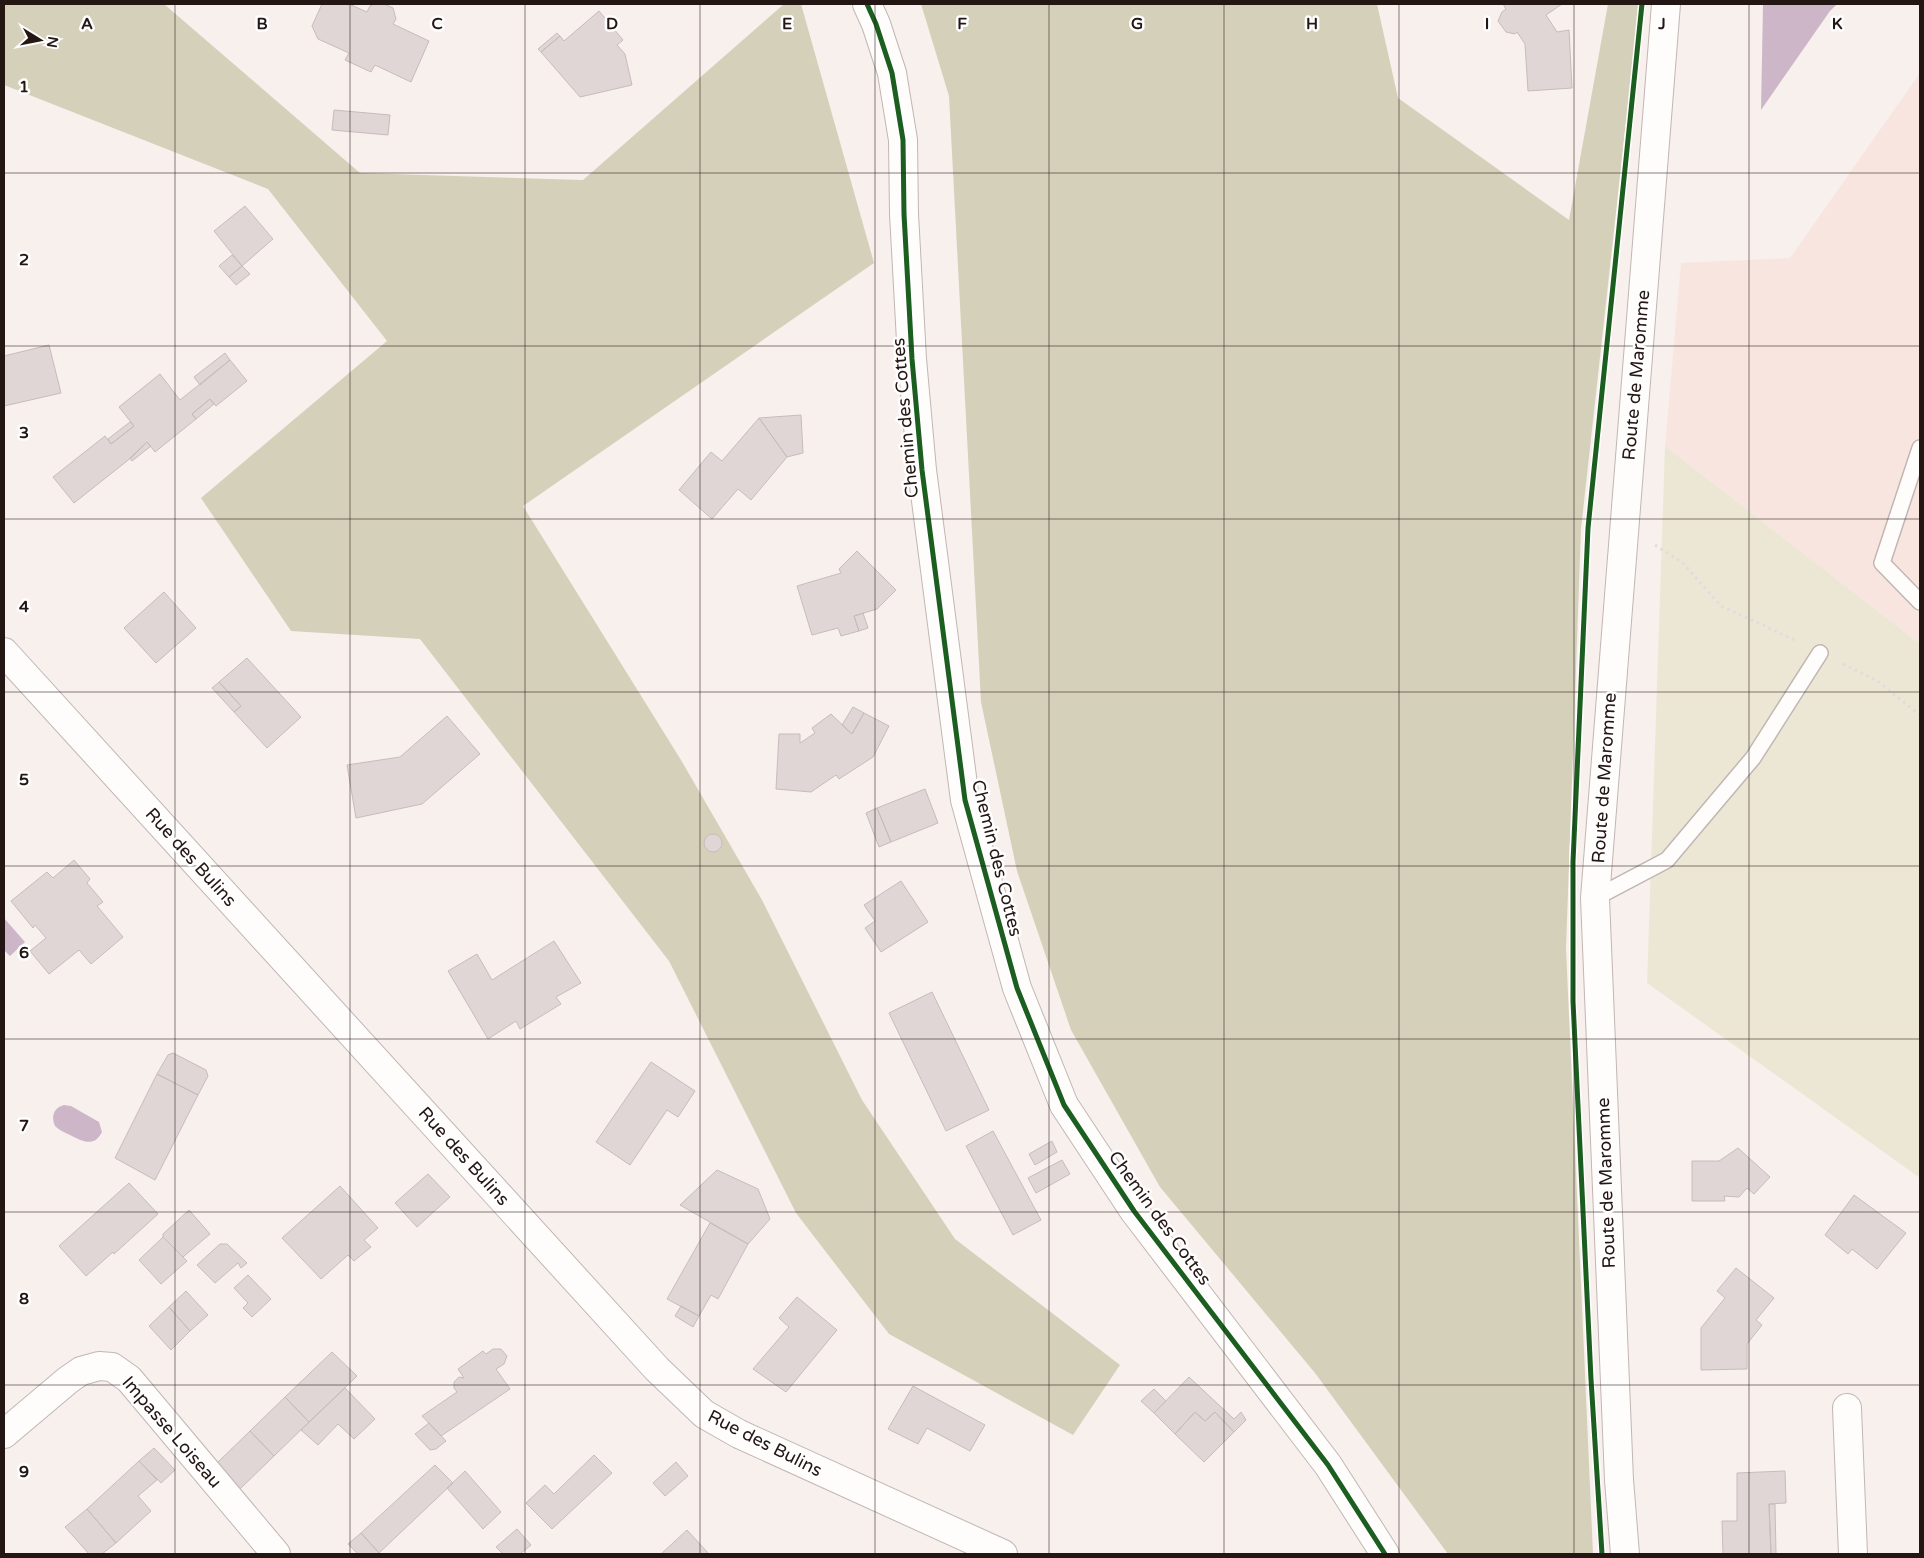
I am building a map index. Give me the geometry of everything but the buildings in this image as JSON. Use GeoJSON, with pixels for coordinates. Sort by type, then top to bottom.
{"type":"FeatureCollection","features":[{"type":"Feature","properties":{"kind":"street","name":"Chemin des Cottes"},"geometry":{"type":"LineString","coordinates":[[867,4],[876,24],[892,73],[903,140],[904,214],[910,330],[920,452],[965,800],[1017,988],[1064,1105],[1134,1211],[1328,1466],[1385,1554]]}},
{"type":"Feature","properties":{"kind":"street","name":"Route de Maromme"},"geometry":{"type":"LineString","coordinates":[[1624,1554],[1619,1480],[1595,898],[1632,536],[1666,4]]}},
{"type":"Feature","properties":{"kind":"street","name":"Rue des Bulins"},"geometry":{"type":"LineString","coordinates":[[4,652],[684,1396],[704,1414],[739,1434],[1003,1554]]}},
{"type":"Feature","properties":{"kind":"street","name":"Impasse Loiseau"},"geometry":{"type":"LineString","coordinates":[[4,1434],[81,1371],[98,1366],[112,1367],[129,1379],[276,1554]]}},
{"type":"Feature","properties":{"kind":"street"},"geometry":{"type":"LineString","coordinates":[[1847,1408],[1853,1554]]}},
{"type":"Feature","properties":{"kind":"lane"},"geometry":{"type":"LineString","coordinates":[[1920,448],[1882,563],[1920,602]]}},
{"type":"Feature","properties":{"kind":"lane"},"geometry":{"type":"LineString","coordinates":[[1595,898],[1667,860],[1753,758],[1820,653]]}},
{"type":"Feature","properties":{"kind":"path"},"geometry":{"type":"LineString","coordinates":[[1632,536],[1683,563],[1721,606],[1876,680],[1920,715]]}},
{"type":"Feature","properties":{"kind":"shaded area"},"geometry":{"type":"Polygon","coordinates":[[[4,4],[164,4],[360,173],[583,180],[784,4],[801,4],[874,263],[523,506],[681,760],[762,900],[862,1100],[955,1239],[1120,1365],[1073,1435],[889,1334],[796,1213],[669,961],[420,639],[291,631],[201,498],[387,341],[268,189],[4,85],[4,4]]]}},
{"type":"Feature","properties":{"kind":"shaded area"},"geometry":{"type":"Polygon","coordinates":[[[921,4],[1377,4],[1398,98],[1569,220],[1608,4],[1639,4],[1581,529],[1566,948],[1593,1554],[1448,1554],[1315,1373],[1160,1187],[1071,1030],[1017,871],[981,702],[949,96],[921,4]]]}},
{"type":"Feature","properties":{"kind":"shaded area"},"geometry":{"type":"Polygon","coordinates":[[[1763,4],[1837,4],[1830,11],[1761,110],[1763,4]]]}},
{"type":"Feature","properties":{"kind":"shaded area"},"geometry":{"type":"Polygon","coordinates":[[[1920,73],[1920,644],[1665,446],[1681,263],[1790,258],[1920,73]]]}},
{"type":"Feature","properties":{"kind":"shaded area"},"geometry":{"type":"Polygon","coordinates":[[[1665,446],[1920,644],[1920,1178],[1647,983],[1665,446]]]}},
{"type":"Feature","properties":{"kind":"shaded area"},"geometry":{"type":"Polygon","coordinates":[[[4,918],[25,942],[10,956],[4,950],[4,918]]]}},
{"type":"Feature","properties":{"kind":"shaded area"},"geometry":{"type":"Polygon","coordinates":[[[64,1105],[71,1106],[99,1122],[102,1132],[99,1137],[92,1142],[88,1142],[58,1129],[53,1119],[54,1113],[57,1108],[64,1105]]]}},
{"type":"Feature","properties":{"kind":"cycle path"},"geometry":{"type":"LineString","coordinates":[[867,4],[876,24],[892,73],[903,140],[904,214],[912,359],[922,470],[965,800],[1017,988],[1064,1105],[1134,1211],[1328,1465],[1385,1554]]}},
{"type":"Feature","properties":{"kind":"cycle path"},"geometry":{"type":"LineString","coordinates":[[1602,1554],[1591,1379],[1573,1001],[1573,862],[1588,528],[1642,4]]}}]}
